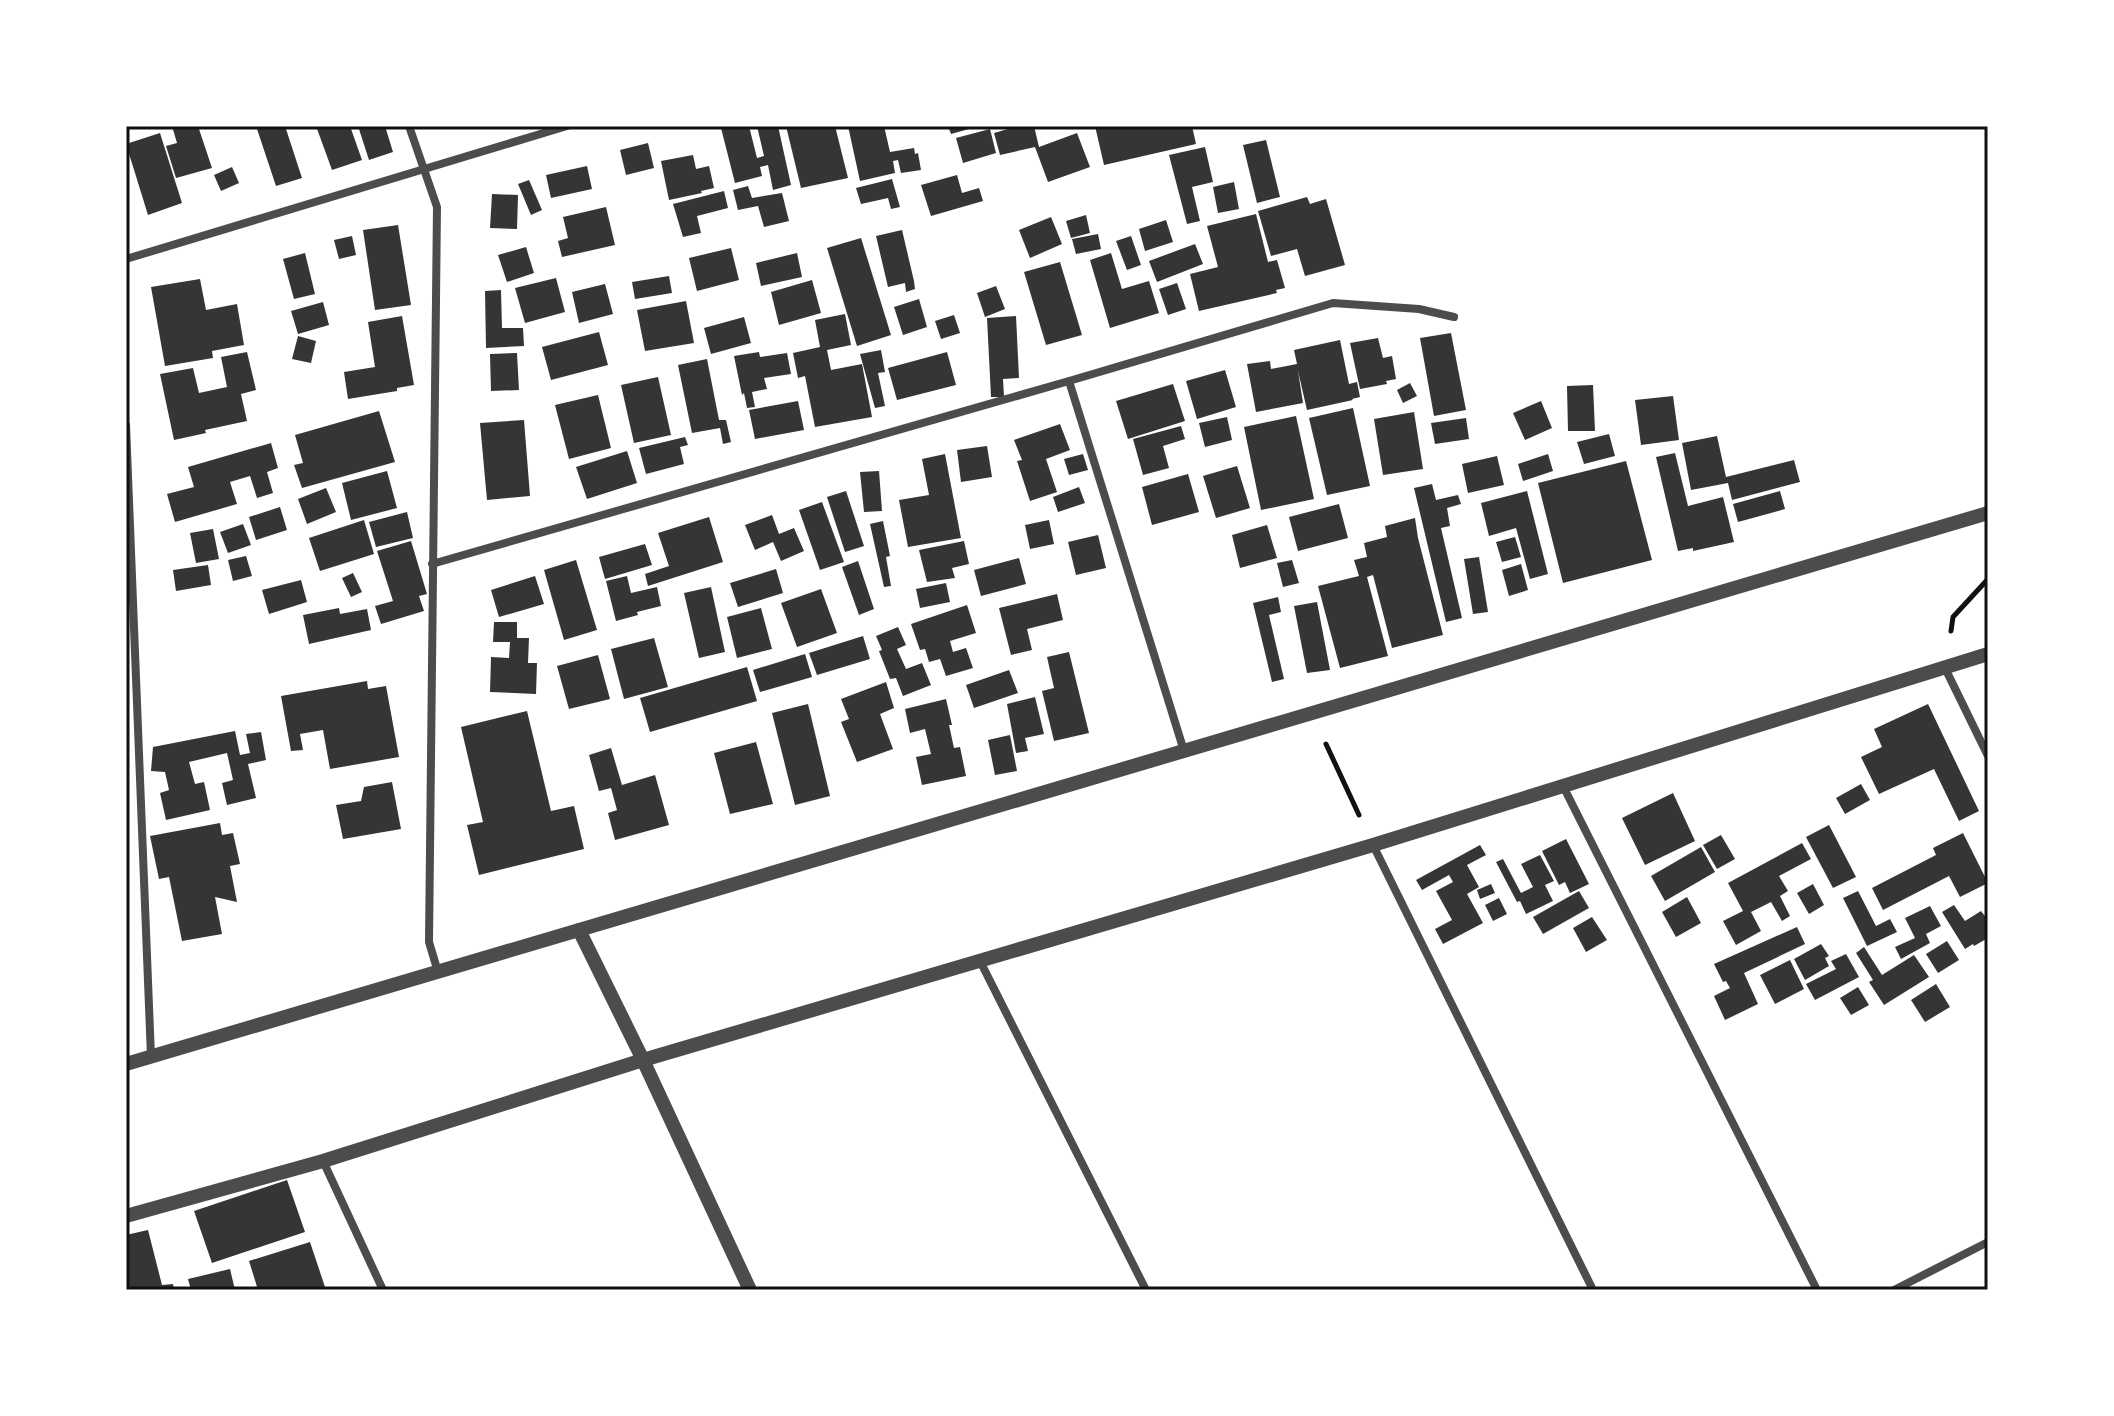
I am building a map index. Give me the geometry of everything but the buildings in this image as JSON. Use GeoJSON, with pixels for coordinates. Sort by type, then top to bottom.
{"type":"FeatureCollection","features":[{"type":"Feature","properties":{"kind":"street"},"geometry":{"type":"LineString","coordinates":[[409,126],[437,207],[429,942],[438,972]]}},
{"type":"Feature","properties":{"kind":"street"},"geometry":{"type":"LineString","coordinates":[[126,259],[567,126]]}},
{"type":"Feature","properties":{"kind":"street"},"geometry":{"type":"LineString","coordinates":[[432,564],[1333,303],[1419,309],[1454,317]]}},
{"type":"Feature","properties":{"kind":"street"},"geometry":{"type":"LineString","coordinates":[[1069,381],[1184,751]]}},
{"type":"Feature","properties":{"kind":"street"},"geometry":{"type":"LineString","coordinates":[[126,425],[151,1057]]}},
{"type":"Feature","properties":{"kind":"street"},"geometry":{"type":"LineString","coordinates":[[126,1064],[1988,513]]}},
{"type":"Feature","properties":{"kind":"street"},"geometry":{"type":"LineString","coordinates":[[126,1216],[323,1161],[643,1060],[1373,845],[1988,654]]}},
{"type":"Feature","properties":{"kind":"street"},"geometry":{"type":"LineString","coordinates":[[1945,668],[1988,756]]}},
{"type":"Feature","properties":{"kind":"street"},"geometry":{"type":"LineString","coordinates":[[1563,786],[1817,1290]]}},
{"type":"Feature","properties":{"kind":"street"},"geometry":{"type":"LineString","coordinates":[[1373,845],[1593,1290]]}},
{"type":"Feature","properties":{"kind":"street"},"geometry":{"type":"LineString","coordinates":[[579,930],[750,1290]]}},
{"type":"Feature","properties":{"kind":"street"},"geometry":{"type":"LineString","coordinates":[[980,961],[1146,1290]]}},
{"type":"Feature","properties":{"kind":"street"},"geometry":{"type":"LineString","coordinates":[[323,1161],[383,1290]]}},
{"type":"Feature","properties":{"kind":"street"},"geometry":{"type":"LineString","coordinates":[[1894,1290],[1988,1242]]}},
{"type":"Feature","properties":{"kind":"path"},"geometry":{"type":"LineString","coordinates":[[1945,668],[1953,617],[1988,579]]}},
{"type":"Feature","properties":{"kind":"path"},"geometry":{"type":"LineString","coordinates":[[1312,713],[1373,845]]}}]}
